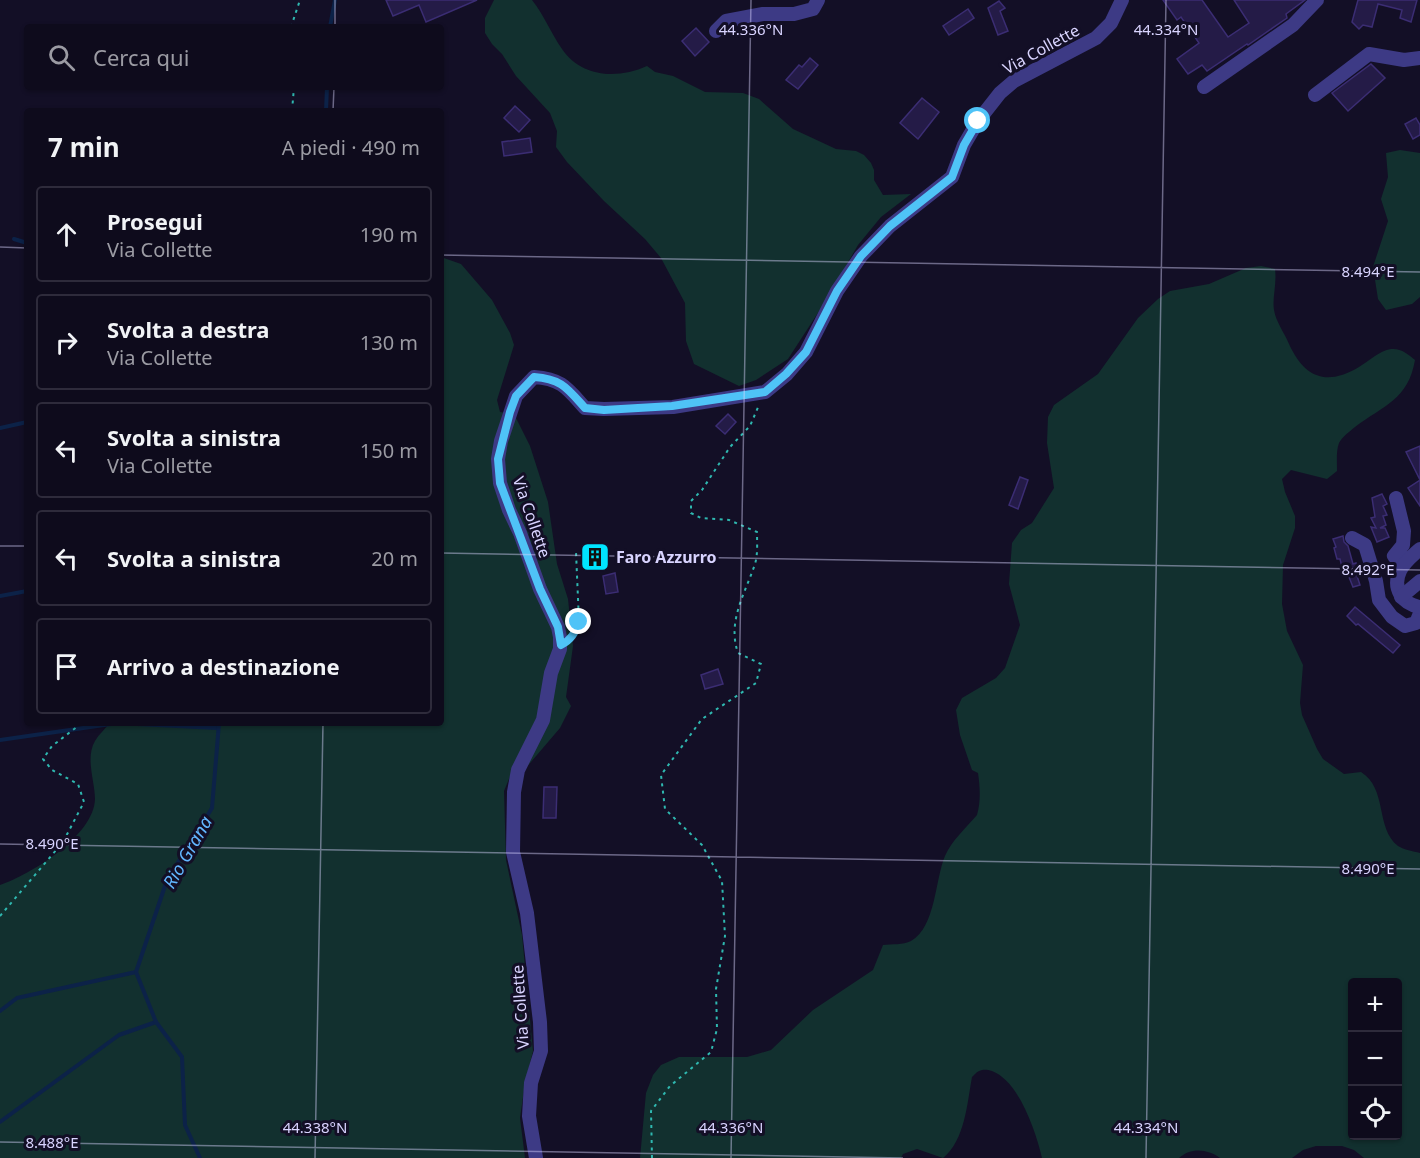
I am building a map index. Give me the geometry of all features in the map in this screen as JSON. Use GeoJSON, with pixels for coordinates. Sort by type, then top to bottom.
{"type":"FeatureCollection","features":[{"type":"Feature","properties":{"kind":"street"},"geometry":{"type":"LineString","coordinates":[[716,31],[726,21],[763,14],[794,14],[813,9],[818,0]]}},
{"type":"Feature","properties":{"kind":"street","name":"Via Collette"},"geometry":{"type":"LineString","coordinates":[[536,1158],[529,1116],[531,1083],[541,1051],[540,1022],[527,913],[513,852],[514,792],[518,770],[543,720],[552,673],[561,645],[558,627],[540,589],[500,483],[498,459],[501,441],[516,396],[534,377],[551,378],[565,386],[585,408],[604,410],[672,406],[765,392],[806,352],[837,291],[861,256],[890,226],[952,177],[964,145],[978,121],[1000,93],[1014,81],[1096,38],[1111,23],[1122,0]]}},
{"type":"Feature","properties":{"kind":"street"},"geometry":{"type":"LineString","coordinates":[[1204,87],[1293,25],[1317,0]]}},
{"type":"Feature","properties":{"kind":"street"},"geometry":{"type":"LineString","coordinates":[[1316,95],[1369,54],[1404,60],[1420,58]]}},
{"type":"Feature","properties":{"kind":"street"},"geometry":{"type":"LineString","coordinates":[[1396,498],[1404,531],[1403,545],[1394,556],[1399,562],[1414,554]]}},
{"type":"Feature","properties":{"kind":"street"},"geometry":{"type":"LineString","coordinates":[[1352,538],[1365,545],[1379,600],[1392,617],[1405,626],[1416,623],[1420,613]]}},
{"type":"Feature","properties":{"kind":"street"},"geometry":{"type":"LineString","coordinates":[[1414,554],[1400,569],[1396,582],[1401,597],[1411,605],[1420,607]]}},
{"type":"Feature","properties":{"kind":"street"},"geometry":{"type":"LineString","coordinates":[[1401,597],[1420,581]]}},
{"type":"Feature","properties":{"kind":"path"},"geometry":{"type":"LineString","coordinates":[[292,24],[300,0]]}},
{"type":"Feature","properties":{"kind":"path"},"geometry":{"type":"LineString","coordinates":[[292,108],[294,90]]}},
{"type":"Feature","properties":{"kind":"path"},"geometry":{"type":"LineString","coordinates":[[652,1158],[651,1111],[670,1086],[711,1053],[717,1029],[716,989],[725,936],[722,881],[702,845],[665,809],[661,775],[702,719],[756,683],[761,664],[738,653],[734,643],[735,619],[756,561],[757,532],[729,520],[701,518],[691,513],[692,501],[702,490],[730,447],[750,426],[765,392]]}},
{"type":"Feature","properties":{"kind":"path"},"geometry":{"type":"LineString","coordinates":[[561,645],[575,633],[579,622],[576,552]]}},
{"type":"Feature","properties":{"kind":"path"},"geometry":{"type":"LineString","coordinates":[[0,916],[63,842],[84,802],[78,784],[52,770],[43,759],[52,746],[78,726]]}},
{"type":"Feature","properties":{"kind":"green space"},"geometry":{"type":"Polygon","coordinates":[[[494,0],[532,0],[570,59],[590,71],[613,74],[647,66],[655,72],[673,76],[705,92],[743,93],[759,99],[793,129],[836,149],[856,151],[864,155],[871,163],[874,180],[883,195],[911,194],[881,217],[858,245],[788,359],[756,380],[739,386],[694,364],[686,341],[685,303],[661,258],[645,239],[567,162],[556,147],[557,131],[550,113],[516,76],[485,33],[485,18],[494,0]]]}},
{"type":"Feature","properties":{"kind":"green space"},"geometry":{"type":"Polygon","coordinates":[[[1400,150],[1420,153],[1420,297],[1412,304],[1386,310],[1378,299],[1373,267],[1388,221],[1381,199],[1388,177],[1386,153],[1400,150]]]}},
{"type":"Feature","properties":{"kind":"green space"},"geometry":{"type":"Polygon","coordinates":[[[444,258],[461,264],[492,300],[514,345],[497,400],[500,412],[514,414],[530,446],[548,502],[557,564],[568,599],[573,646],[566,697],[571,706],[560,728],[525,769],[511,774],[504,791],[506,860],[522,935],[533,1051],[520,1118],[525,1158],[0,1158],[0,885],[43,863],[72,840],[84,827],[92,813],[95,799],[91,755],[97,738],[107,726],[444,726],[444,258]]]}},
{"type":"Feature","properties":{"kind":"green space"},"geometry":{"type":"Polygon","coordinates":[[[1261,266],[1275,269],[1274,305],[1278,323],[1295,355],[1309,371],[1317,375],[1326,377],[1347,373],[1378,354],[1391,349],[1401,350],[1415,360],[1412,373],[1401,393],[1346,434],[1339,443],[1337,471],[1327,479],[1291,470],[1282,479],[1295,516],[1295,528],[1283,565],[1282,604],[1287,631],[1303,665],[1300,703],[1302,715],[1317,749],[1323,759],[1344,774],[1361,772],[1369,779],[1379,798],[1386,829],[1391,838],[1398,846],[1420,853],[1420,1158],[1364,1158],[1354,1150],[1342,1146],[1316,1146],[1303,1150],[1292,1158],[1220,1158],[1200,1150],[1189,1152],[1179,1158],[1042,1158],[1031,1122],[1018,1096],[1002,1077],[992,1071],[983,1070],[972,1077],[961,1132],[943,1158],[917,1149],[903,1154],[901,1158],[640,1158],[646,1093],[653,1075],[661,1065],[679,1057],[747,1057],[771,1050],[813,1010],[873,970],[883,945],[911,941],[925,925],[934,902],[945,856],[955,840],[977,815],[980,794],[978,773],[972,770],[960,735],[956,710],[962,698],[996,678],[1005,668],[1020,625],[1009,584],[1012,543],[1021,530],[1032,523],[1054,488],[1047,443],[1048,417],[1054,405],[1098,374],[1138,318],[1158,299],[1170,291],[1209,284],[1246,268],[1261,266]]]}},
{"type":"Feature","properties":{"kind":"building"},"geometry":{"type":"Polygon","coordinates":[[[386,0],[477,0],[426,22],[419,5],[393,16],[386,0]]]}},
{"type":"Feature","properties":{"kind":"building"},"geometry":{"type":"Polygon","coordinates":[[[1163,0],[1202,0],[1228,37],[1249,23],[1234,0],[1305,0],[1286,14],[1287,18],[1207,71],[1202,65],[1188,74],[1177,59],[1199,43],[1181,17],[1177,20],[1163,0]]]}},
{"type":"Feature","properties":{"kind":"building"},"geometry":{"type":"Polygon","coordinates":[[[1358,0],[1417,0],[1411,22],[1400,18],[1402,10],[1378,4],[1372,27],[1363,25],[1359,29],[1352,22],[1358,0]]]}},
{"type":"Feature","properties":{"kind":"building"},"geometry":{"type":"Polygon","coordinates":[[[999,1],[1005,8],[1000,11],[1008,31],[998,35],[988,8],[999,1]]]}},
{"type":"Feature","properties":{"kind":"building"},"geometry":{"type":"Polygon","coordinates":[[[968,9],[974,18],[949,35],[943,26],[968,9]]]}},
{"type":"Feature","properties":{"kind":"building"},"geometry":{"type":"Polygon","coordinates":[[[696,28],[709,42],[695,56],[682,41],[696,28]]]}},
{"type":"Feature","properties":{"kind":"building"},"geometry":{"type":"Polygon","coordinates":[[[810,58],[818,65],[798,89],[786,80],[799,65],[802,67],[810,58]]]}},
{"type":"Feature","properties":{"kind":"building"},"geometry":{"type":"Polygon","coordinates":[[[1371,64],[1385,78],[1348,111],[1332,93],[1371,64]]]}},
{"type":"Feature","properties":{"kind":"building"},"geometry":{"type":"Polygon","coordinates":[[[922,98],[939,112],[918,139],[900,123],[922,98]]]}},
{"type":"Feature","properties":{"kind":"building"},"geometry":{"type":"Polygon","coordinates":[[[515,106],[530,120],[519,132],[504,118],[515,106]]]}},
{"type":"Feature","properties":{"kind":"building"},"geometry":{"type":"Polygon","coordinates":[[[1416,118],[1420,125],[1420,135],[1413,139],[1405,124],[1416,118]]]}},
{"type":"Feature","properties":{"kind":"building"},"geometry":{"type":"Polygon","coordinates":[[[530,138],[532,152],[504,156],[502,142],[530,138]]]}},
{"type":"Feature","properties":{"kind":"building"},"geometry":{"type":"Polygon","coordinates":[[[728,414],[736,422],[725,434],[716,426],[728,414]]]}},
{"type":"Feature","properties":{"kind":"building"},"geometry":{"type":"Polygon","coordinates":[[[1420,446],[1420,480],[1406,452],[1420,446]]]}},
{"type":"Feature","properties":{"kind":"building"},"geometry":{"type":"Polygon","coordinates":[[[1020,477],[1028,480],[1018,509],[1009,505],[1020,477]]]}},
{"type":"Feature","properties":{"kind":"building"},"geometry":{"type":"Polygon","coordinates":[[[1420,480],[1420,506],[1408,488],[1420,480]]]}},
{"type":"Feature","properties":{"kind":"building"},"geometry":{"type":"Polygon","coordinates":[[[1382,494],[1387,504],[1383,506],[1387,515],[1383,516],[1386,525],[1380,528],[1385,528],[1389,537],[1377,542],[1371,527],[1376,528],[1371,518],[1375,517],[1372,498],[1382,494]]]}},
{"type":"Feature","properties":{"kind":"building"},"geometry":{"type":"Polygon","coordinates":[[[1343,536],[1353,564],[1356,563],[1360,575],[1357,576],[1360,585],[1353,587],[1345,567],[1342,567],[1340,559],[1337,559],[1334,548],[1336,547],[1333,539],[1343,536]]]}},
{"type":"Feature","properties":{"kind":"building","name":"Faro Azzurro"},"geometry":{"type":"Polygon","coordinates":[[[596,549],[602,553],[603,559],[600,566],[590,563],[587,559],[589,551],[596,549]]]}},
{"type":"Feature","properties":{"kind":"building"},"geometry":{"type":"Polygon","coordinates":[[[615,573],[618,592],[606,594],[603,576],[615,573]]]}},
{"type":"Feature","properties":{"kind":"building"},"geometry":{"type":"Polygon","coordinates":[[[1355,607],[1400,645],[1393,653],[1347,616],[1355,607]]]}},
{"type":"Feature","properties":{"kind":"building"},"geometry":{"type":"Polygon","coordinates":[[[718,669],[723,684],[705,689],[701,675],[718,669]]]}},
{"type":"Feature","properties":{"kind":"building"},"geometry":{"type":"Polygon","coordinates":[[[544,787],[557,787],[556,818],[543,818],[544,787]]]}},
{"type":"Feature","properties":{"kind":"waterway","name":"Rio Grana"},"geometry":{"type":"LineString","coordinates":[[331,24],[335,0]]}},
{"type":"Feature","properties":{"kind":"waterway","name":"Rio Grana"},"geometry":{"type":"LineString","coordinates":[[326,108],[327,90]]}},
{"type":"Feature","properties":{"kind":"waterway","name":"Rio Grana"},"geometry":{"type":"LineString","coordinates":[[14,239],[24,242]]}},
{"type":"Feature","properties":{"kind":"waterway","name":"Rio Grana"},"geometry":{"type":"LineString","coordinates":[[0,428],[24,423]]}},
{"type":"Feature","properties":{"kind":"waterway","name":"Rio Grana"},"geometry":{"type":"LineString","coordinates":[[0,596],[24,592]]}},
{"type":"Feature","properties":{"kind":"waterway","name":"Rio Grana"},"geometry":{"type":"LineString","coordinates":[[0,740],[97,726]]}},
{"type":"Feature","properties":{"kind":"waterway","name":"Rio Grana"},"geometry":{"type":"LineString","coordinates":[[177,726],[217,728]]}},
{"type":"Feature","properties":{"kind":"waterway","name":"Rio Grana"},"geometry":{"type":"LineString","coordinates":[[200,1158],[185,1125],[182,1057],[156,1022],[136,972],[167,880],[212,808],[219,726]]}},
{"type":"Feature","properties":{"kind":"waterway","name":"Rio Grana"},"geometry":{"type":"LineString","coordinates":[[0,1011],[17,998],[136,972]]}},
{"type":"Feature","properties":{"kind":"waterway","name":"Rio Grana"},"geometry":{"type":"LineString","coordinates":[[0,1122],[119,1035],[156,1022]]}},
{"type":"Feature","properties":{"kind":"place","name":"Faro Azzurro"},"geometry":{"type":"Point","coordinates":[595,557]}},
{"type":"Feature","properties":{"kind":"route"},"geometry":{"type":"LineString","coordinates":[[579,622],[575,633],[561,645],[558,627],[540,589],[500,483],[498,459],[501,441],[516,396],[534,377],[551,378],[565,386],[585,408],[604,410],[672,406],[765,392],[806,352],[837,291],[861,256],[890,226],[952,177],[964,145],[978,121]]}}]}
